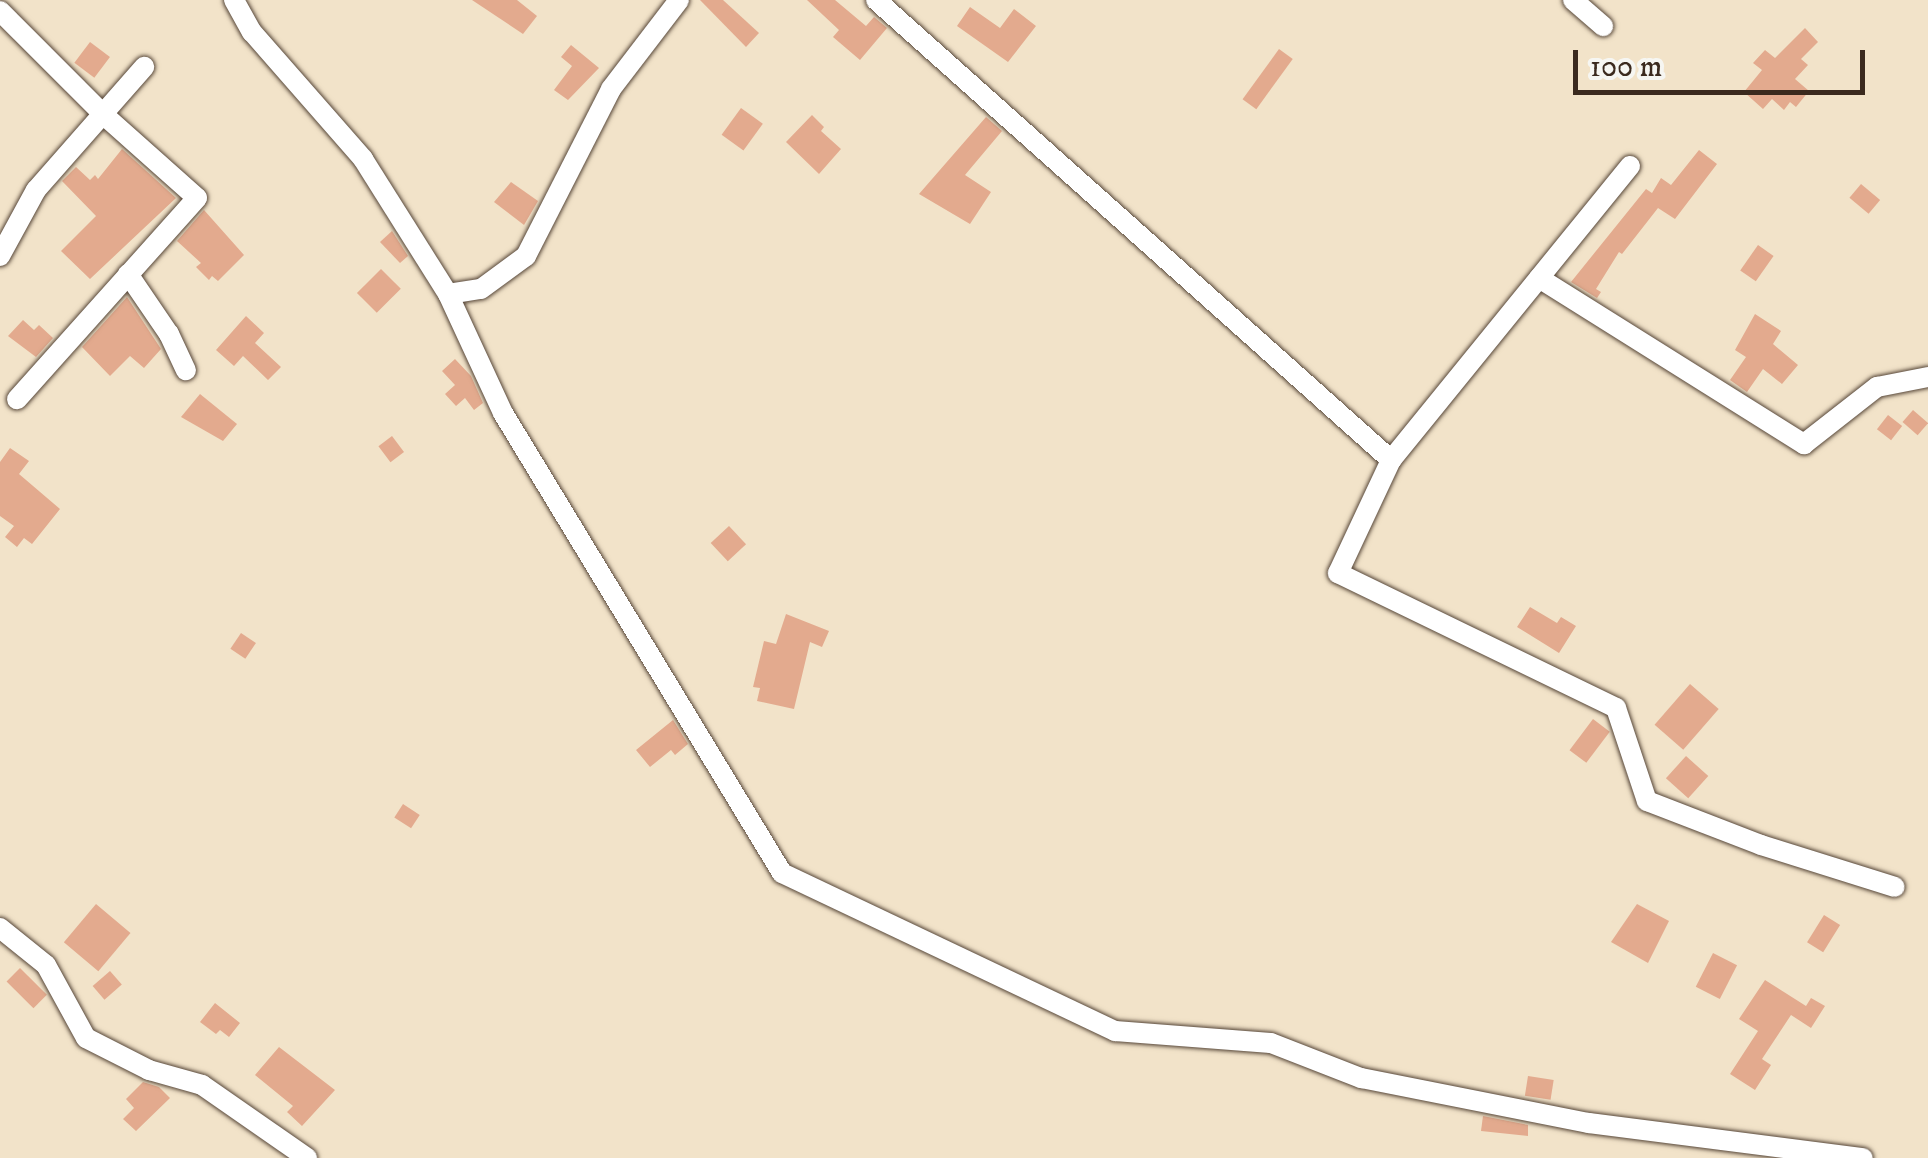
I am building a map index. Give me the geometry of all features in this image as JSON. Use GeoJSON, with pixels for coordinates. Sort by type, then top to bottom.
{"type":"FeatureCollection","features":[{"type":"Feature","properties":{"kind":"street"},"geometry":{"type":"LineString","coordinates":[[234,0],[252,32],[363,160],[448,294],[503,413],[782,873],[1115,1032],[1272,1043],[1361,1078],[1588,1123],[1863,1158]]}},
{"type":"Feature","properties":{"kind":"street"},"geometry":{"type":"LineString","coordinates":[[448,294],[481,288],[526,256],[612,89],[679,0]]}},
{"type":"Feature","properties":{"kind":"street"},"geometry":{"type":"LineString","coordinates":[[876,0],[1391,460]]}},
{"type":"Feature","properties":{"kind":"street"},"geometry":{"type":"LineString","coordinates":[[1573,0],[1603,26]]}},
{"type":"Feature","properties":{"kind":"street"},"geometry":{"type":"LineString","coordinates":[[0,12],[104,116],[197,198],[18,398]]}},
{"type":"Feature","properties":{"kind":"street"},"geometry":{"type":"LineString","coordinates":[[0,256],[36,190],[144,67]]}},
{"type":"Feature","properties":{"kind":"street"},"geometry":{"type":"LineString","coordinates":[[1630,166],[1391,460],[1338,574],[1616,708],[1646,801],[1761,845],[1894,887]]}},
{"type":"Feature","properties":{"kind":"street"},"geometry":{"type":"LineString","coordinates":[[128,274],[169,334],[186,370]]}},
{"type":"Feature","properties":{"kind":"street"},"geometry":{"type":"LineString","coordinates":[[1540,278],[1804,444],[1877,387],[1928,377]]}},
{"type":"Feature","properties":{"kind":"street"},"geometry":{"type":"LineString","coordinates":[[0,928],[46,965],[86,1038],[150,1070],[202,1084],[307,1158]]}},
{"type":"Feature","properties":{"kind":"building"},"geometry":{"type":"Polygon","coordinates":[[[472,0],[517,0],[537,16],[523,34],[472,0]]]}},
{"type":"Feature","properties":{"kind":"building"},"geometry":{"type":"Polygon","coordinates":[[[700,0],[723,0],[759,33],[746,47],[700,0]]]}},
{"type":"Feature","properties":{"kind":"building"},"geometry":{"type":"Polygon","coordinates":[[[807,0],[835,0],[866,26],[874,17],[887,28],[860,60],[833,37],[839,30],[807,0]]]}},
{"type":"Feature","properties":{"kind":"building"},"geometry":{"type":"Polygon","coordinates":[[[970,7],[1000,28],[1014,9],[1036,26],[1008,62],[957,26],[970,7]]]}},
{"type":"Feature","properties":{"kind":"building"},"geometry":{"type":"Polygon","coordinates":[[[1805,28],[1818,42],[1801,59],[1808,65],[1795,79],[1809,91],[1796,107],[1790,102],[1784,110],[1772,99],[1763,109],[1744,92],[1762,70],[1753,63],[1765,50],[1775,58],[1805,28]]]}},
{"type":"Feature","properties":{"kind":"building"},"geometry":{"type":"Polygon","coordinates":[[[90,42],[110,57],[94,78],[74,63],[90,42]]]}},
{"type":"Feature","properties":{"kind":"building"},"geometry":{"type":"Polygon","coordinates":[[[571,45],[599,68],[568,100],[554,90],[572,66],[561,57],[571,45]]]}},
{"type":"Feature","properties":{"kind":"building"},"geometry":{"type":"Polygon","coordinates":[[[1279,49],[1293,59],[1256,109],[1243,99],[1279,49]]]}},
{"type":"Feature","properties":{"kind":"building"},"geometry":{"type":"Polygon","coordinates":[[[741,108],[763,124],[743,151],[722,135],[741,108]]]}},
{"type":"Feature","properties":{"kind":"building"},"geometry":{"type":"Polygon","coordinates":[[[812,115],[824,127],[821,131],[841,149],[819,174],[786,142],[812,115]]]}},
{"type":"Feature","properties":{"kind":"building"},"geometry":{"type":"Polygon","coordinates":[[[986,117],[1002,131],[965,175],[991,192],[970,224],[919,194],[986,117]]]}},
{"type":"Feature","properties":{"kind":"building"},"geometry":{"type":"Polygon","coordinates":[[[122,149],[176,198],[90,279],[61,251],[96,216],[62,181],[76,167],[90,180],[95,175],[98,179],[122,149]]]}},
{"type":"Feature","properties":{"kind":"building"},"geometry":{"type":"Polygon","coordinates":[[[1699,150],[1717,164],[1675,219],[1658,208],[1622,254],[1619,252],[1596,289],[1601,292],[1597,298],[1571,282],[1646,189],[1652,193],[1661,178],[1671,185],[1699,150]]]}},
{"type":"Feature","properties":{"kind":"building"},"geometry":{"type":"Polygon","coordinates":[[[511,182],[538,201],[524,225],[494,202],[511,182]]]}},
{"type":"Feature","properties":{"kind":"building"},"geometry":{"type":"Polygon","coordinates":[[[1861,184],[1880,200],[1869,214],[1849,198],[1861,184]]]}},
{"type":"Feature","properties":{"kind":"building"},"geometry":{"type":"Polygon","coordinates":[[[204,210],[244,255],[218,281],[212,276],[209,280],[196,267],[201,263],[177,241],[204,210]]]}},
{"type":"Feature","properties":{"kind":"building"},"geometry":{"type":"Polygon","coordinates":[[[392,231],[408,256],[400,263],[380,242],[392,231]]]}},
{"type":"Feature","properties":{"kind":"building"},"geometry":{"type":"Polygon","coordinates":[[[1758,245],[1774,256],[1756,281],[1740,270],[1758,245]]]}},
{"type":"Feature","properties":{"kind":"building"},"geometry":{"type":"Polygon","coordinates":[[[381,269],[401,289],[377,313],[357,293],[381,269]]]}},
{"type":"Feature","properties":{"kind":"building"},"geometry":{"type":"Polygon","coordinates":[[[127,297],[161,349],[144,368],[130,356],[110,376],[82,347],[127,297]]]}},
{"type":"Feature","properties":{"kind":"building"},"geometry":{"type":"Polygon","coordinates":[[[1755,314],[1781,331],[1773,344],[1798,365],[1782,384],[1763,369],[1747,392],[1730,380],[1746,357],[1735,350],[1755,314]]]}},
{"type":"Feature","properties":{"kind":"building"},"geometry":{"type":"Polygon","coordinates":[[[246,316],[264,333],[255,343],[281,367],[268,380],[243,356],[234,366],[216,350],[246,316]]]}},
{"type":"Feature","properties":{"kind":"building"},"geometry":{"type":"Polygon","coordinates":[[[23,320],[34,330],[39,325],[53,338],[36,357],[8,336],[23,320]]]}},
{"type":"Feature","properties":{"kind":"building"},"geometry":{"type":"Polygon","coordinates":[[[455,359],[471,376],[483,403],[474,410],[465,398],[456,406],[445,394],[455,385],[442,371],[455,359]]]}},
{"type":"Feature","properties":{"kind":"building"},"geometry":{"type":"Polygon","coordinates":[[[200,394],[237,424],[223,441],[181,417],[200,394]]]}},
{"type":"Feature","properties":{"kind":"building"},"geometry":{"type":"Polygon","coordinates":[[[1913,410],[1928,423],[1918,435],[1903,422],[1913,410]]]}},
{"type":"Feature","properties":{"kind":"building"},"geometry":{"type":"Polygon","coordinates":[[[1888,415],[1902,426],[1891,440],[1877,429],[1888,415]]]}},
{"type":"Feature","properties":{"kind":"building"},"geometry":{"type":"Polygon","coordinates":[[[392,436],[404,452],[390,462],[378,446],[392,436]]]}},
{"type":"Feature","properties":{"kind":"building"},"geometry":{"type":"Polygon","coordinates":[[[10,448],[29,461],[19,474],[60,509],[32,544],[24,538],[17,547],[5,537],[14,526],[0,516],[0,462],[10,448]]]}},
{"type":"Feature","properties":{"kind":"building"},"geometry":{"type":"Polygon","coordinates":[[[729,526],[746,544],[728,561],[711,543],[729,526]]]}},
{"type":"Feature","properties":{"kind":"building"},"geometry":{"type":"Polygon","coordinates":[[[1530,607],[1557,623],[1561,617],[1576,626],[1559,653],[1517,627],[1530,607]]]}},
{"type":"Feature","properties":{"kind":"building"},"geometry":{"type":"Polygon","coordinates":[[[786,614],[829,631],[822,647],[810,642],[794,709],[757,701],[760,688],[753,687],[764,641],[776,644],[786,614]]]}},
{"type":"Feature","properties":{"kind":"building"},"geometry":{"type":"Polygon","coordinates":[[[241,633],[256,643],[245,659],[230,649],[241,633]]]}},
{"type":"Feature","properties":{"kind":"building"},"geometry":{"type":"Polygon","coordinates":[[[1690,684],[1719,709],[1683,750],[1655,725],[1690,684]]]}},
{"type":"Feature","properties":{"kind":"building"},"geometry":{"type":"Polygon","coordinates":[[[1593,719],[1610,732],[1586,763],[1570,750],[1593,719]]]}},
{"type":"Feature","properties":{"kind":"building"},"geometry":{"type":"Polygon","coordinates":[[[673,720],[688,744],[675,755],[671,750],[650,767],[636,750],[673,720]]]}},
{"type":"Feature","properties":{"kind":"building"},"geometry":{"type":"Polygon","coordinates":[[[1686,756],[1708,776],[1688,798],[1666,778],[1686,756]]]}},
{"type":"Feature","properties":{"kind":"building"},"geometry":{"type":"Polygon","coordinates":[[[403,804],[420,815],[411,828],[394,817],[403,804]]]}},
{"type":"Feature","properties":{"kind":"building"},"geometry":{"type":"Polygon","coordinates":[[[96,904],[130,933],[98,971],[64,942],[96,904]]]}},
{"type":"Feature","properties":{"kind":"building"},"geometry":{"type":"Polygon","coordinates":[[[1637,904],[1669,921],[1648,963],[1611,942],[1637,904]]]}},
{"type":"Feature","properties":{"kind":"building"},"geometry":{"type":"Polygon","coordinates":[[[1824,915],[1840,925],[1823,952],[1807,942],[1824,915]]]}},
{"type":"Feature","properties":{"kind":"building"},"geometry":{"type":"Polygon","coordinates":[[[1713,953],[1737,965],[1720,999],[1696,987],[1713,953]]]}},
{"type":"Feature","properties":{"kind":"building"},"geometry":{"type":"Polygon","coordinates":[[[20,968],[47,995],[33,1008],[7,981],[20,968]]]}},
{"type":"Feature","properties":{"kind":"building"},"geometry":{"type":"Polygon","coordinates":[[[110,971],[122,985],[104,1000],[93,986],[110,971]]]}},
{"type":"Feature","properties":{"kind":"building"},"geometry":{"type":"Polygon","coordinates":[[[1765,980],[1806,1006],[1811,998],[1825,1006],[1811,1028],[1791,1015],[1762,1059],[1771,1065],[1755,1090],[1730,1074],[1758,1031],[1739,1019],[1765,980]]]}},
{"type":"Feature","properties":{"kind":"building"},"geometry":{"type":"Polygon","coordinates":[[[215,1003],[240,1023],[229,1037],[220,1030],[216,1034],[200,1022],[215,1003]]]}},
{"type":"Feature","properties":{"kind":"building"},"geometry":{"type":"Polygon","coordinates":[[[279,1047],[335,1090],[302,1126],[287,1112],[293,1106],[255,1075],[279,1047]]]}},
{"type":"Feature","properties":{"kind":"building"},"geometry":{"type":"Polygon","coordinates":[[[1528,1076],[1554,1080],[1551,1100],[1525,1096],[1528,1076]]]}},
{"type":"Feature","properties":{"kind":"building"},"geometry":{"type":"Polygon","coordinates":[[[143,1082],[159,1087],[170,1098],[136,1131],[123,1119],[134,1108],[126,1099],[143,1082]]]}},
{"type":"Feature","properties":{"kind":"building"},"geometry":{"type":"Polygon","coordinates":[[[1483,1116],[1528,1125],[1528,1136],[1481,1131],[1483,1116]]]}}]}
